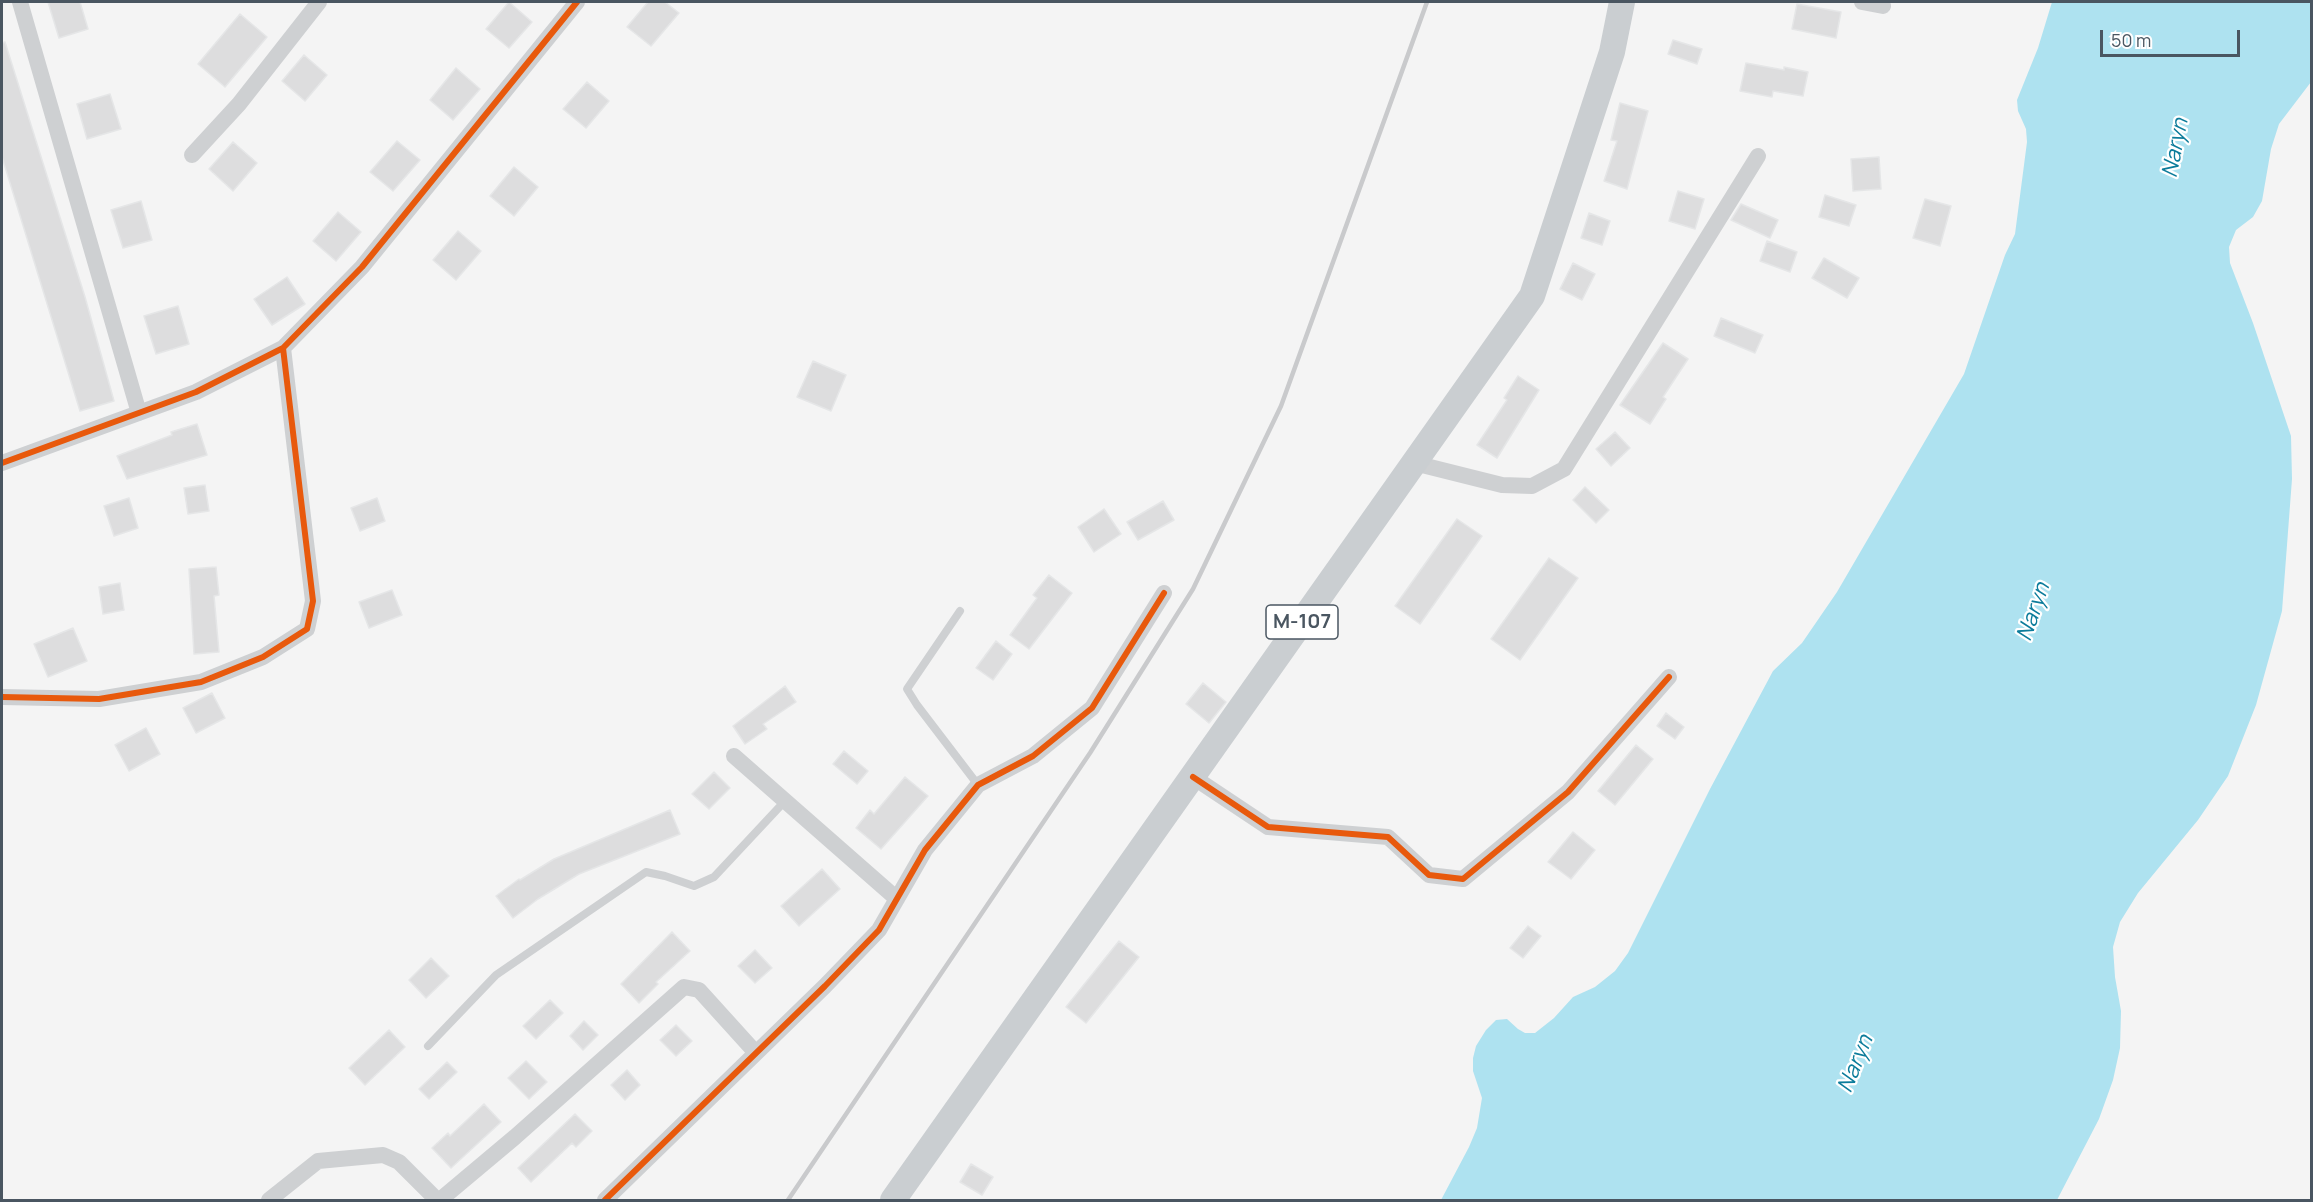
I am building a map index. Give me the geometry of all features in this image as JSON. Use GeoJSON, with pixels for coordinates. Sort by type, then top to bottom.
{"type":"FeatureCollection","features":[{"type":"Feature","properties":{"kind":"main road","name":"М-107"},"geometry":{"type":"LineString","coordinates":[[893,1200],[1532,296],[1612,52],[1622,2]]}},
{"type":"Feature","properties":{"kind":"street"},"geometry":{"type":"LineString","coordinates":[[20,2],[138,413]]}},
{"type":"Feature","properties":{"kind":"street"},"geometry":{"type":"LineString","coordinates":[[192,155],[239,104],[319,2]]}},
{"type":"Feature","properties":{"kind":"street"},"geometry":{"type":"LineString","coordinates":[[2,463],[196,392],[282,348],[362,267],[577,2]]}},
{"type":"Feature","properties":{"kind":"street"},"geometry":{"type":"LineString","coordinates":[[1862,2],[1883,6]]}},
{"type":"Feature","properties":{"kind":"street"},"geometry":{"type":"LineString","coordinates":[[1414,464],[1502,485],[1532,486],[1564,469],[1758,156]]}},
{"type":"Feature","properties":{"kind":"street"},"geometry":{"type":"LineString","coordinates":[[2,697],[99,699],[201,682],[263,657],[307,629],[313,601],[282,348]]}},
{"type":"Feature","properties":{"kind":"street"},"geometry":{"type":"LineString","coordinates":[[605,1200],[879,930],[925,850],[978,785],[1033,756],[1092,708],[1164,593]]}},
{"type":"Feature","properties":{"kind":"street"},"geometry":{"type":"LineString","coordinates":[[1193,777],[1268,827],[1388,837],[1429,874],[1463,879],[1568,792],[1669,678]]}},
{"type":"Feature","properties":{"kind":"street"},"geometry":{"type":"LineString","coordinates":[[734,756],[897,899]]}},
{"type":"Feature","properties":{"kind":"street"},"geometry":{"type":"LineString","coordinates":[[269,1200],[318,1161],[383,1155],[399,1162],[438,1200],[515,1137],[684,987],[699,990],[756,1053]]}},
{"type":"Feature","properties":{"kind":"lane"},"geometry":{"type":"LineString","coordinates":[[960,611],[907,689],[978,785]]}},
{"type":"Feature","properties":{"kind":"lane"},"geometry":{"type":"LineString","coordinates":[[428,1046],[496,975],[646,872],[694,886],[714,877],[785,801]]}},
{"type":"Feature","properties":{"kind":"water","name":"Naryn"},"geometry":{"type":"Polygon","coordinates":[[[2052,2],[2312,2],[2311,82],[2279,124],[2271,149],[2262,201],[2253,217],[2236,230],[2229,247],[2230,263],[2291,436],[2292,479],[2282,611],[2256,705],[2228,776],[2198,820],[2138,893],[2120,922],[2113,947],[2121,1011],[2120,1048],[2113,1080],[2099,1119],[2057,1200],[1441,1200],[1477,1128],[1482,1098],[1473,1071],[1473,1058],[1476,1046],[1486,1030],[1496,1020],[1507,1019],[1525,1033],[1535,1033],[1554,1018],[1573,997],[1595,987],[1615,971],[1628,953],[1710,789],[1773,671],[1802,643],[1837,592],[1964,374],[2005,255],[2015,234],[2027,142],[2026,129],[2018,111],[2017,100],[2038,48],[2052,2]]]}},
{"type":"Feature","properties":{"kind":"building"},"geometry":{"type":"Polygon","coordinates":[[[48,2],[80,2],[88,29],[59,38],[48,2]]]}},
{"type":"Feature","properties":{"kind":"building"},"geometry":{"type":"Polygon","coordinates":[[[509,2],[532,22],[509,48],[486,29],[509,2]]]}},
{"type":"Feature","properties":{"kind":"building"},"geometry":{"type":"Polygon","coordinates":[[[648,2],[665,2],[679,13],[651,46],[627,27],[648,2]]]}},
{"type":"Feature","properties":{"kind":"building"},"geometry":{"type":"Polygon","coordinates":[[[1797,4],[1841,12],[1836,38],[1792,29],[1797,4]]]}},
{"type":"Feature","properties":{"kind":"building"},"geometry":{"type":"Polygon","coordinates":[[[240,14],[267,37],[225,87],[198,64],[240,14]]]}},
{"type":"Feature","properties":{"kind":"building"},"geometry":{"type":"Polygon","coordinates":[[[1673,40],[1702,49],[1697,64],[1668,54],[1673,40]]]}},
{"type":"Feature","properties":{"kind":"building"},"geometry":{"type":"Polygon","coordinates":[[[5,42],[85,297],[114,401],[80,411],[2,157],[2,43],[5,42]]]}},
{"type":"Feature","properties":{"kind":"building"},"geometry":{"type":"Polygon","coordinates":[[[304,55],[327,75],[305,101],[282,81],[304,55]]]}},
{"type":"Feature","properties":{"kind":"building"},"geometry":{"type":"Polygon","coordinates":[[[1746,63],[1808,72],[1803,96],[1773,91],[1772,97],[1740,91],[1746,63]]]}},
{"type":"Feature","properties":{"kind":"building"},"geometry":{"type":"Polygon","coordinates":[[[456,68],[480,89],[453,120],[430,100],[456,68]]]}},
{"type":"Feature","properties":{"kind":"building"},"geometry":{"type":"Polygon","coordinates":[[[587,82],[609,101],[586,128],[563,109],[587,82]]]}},
{"type":"Feature","properties":{"kind":"building"},"geometry":{"type":"Polygon","coordinates":[[[110,94],[121,129],[87,139],[77,104],[110,94]]]}},
{"type":"Feature","properties":{"kind":"building"},"geometry":{"type":"Polygon","coordinates":[[[1620,103],[1648,111],[1627,189],[1604,181],[1617,141],[1611,140],[1620,103]]]}},
{"type":"Feature","properties":{"kind":"building"},"geometry":{"type":"Polygon","coordinates":[[[397,141],[420,160],[393,191],[370,172],[397,141]]]}},
{"type":"Feature","properties":{"kind":"building"},"geometry":{"type":"Polygon","coordinates":[[[233,142],[257,163],[233,191],[209,169],[233,142]]]}},
{"type":"Feature","properties":{"kind":"building"},"geometry":{"type":"Polygon","coordinates":[[[1879,157],[1881,189],[1853,191],[1851,159],[1879,157]]]}},
{"type":"Feature","properties":{"kind":"building"},"geometry":{"type":"Polygon","coordinates":[[[514,167],[538,187],[514,216],[490,196],[514,167]]]}},
{"type":"Feature","properties":{"kind":"building"},"geometry":{"type":"Polygon","coordinates":[[[1678,191],[1704,199],[1695,229],[1669,221],[1678,191]]]}},
{"type":"Feature","properties":{"kind":"building"},"geometry":{"type":"Polygon","coordinates":[[[1825,195],[1856,205],[1849,226],[1819,217],[1825,195]]]}},
{"type":"Feature","properties":{"kind":"building"},"geometry":{"type":"Polygon","coordinates":[[[1925,199],[1951,206],[1940,246],[1913,238],[1925,199]]]}},
{"type":"Feature","properties":{"kind":"building"},"geometry":{"type":"Polygon","coordinates":[[[141,201],[152,240],[123,248],[111,210],[141,201]]]}},
{"type":"Feature","properties":{"kind":"building"},"geometry":{"type":"Polygon","coordinates":[[[1741,204],[1778,220],[1770,238],[1731,220],[1741,204]]]}},
{"type":"Feature","properties":{"kind":"building"},"geometry":{"type":"Polygon","coordinates":[[[338,212],[361,232],[336,261],[313,241],[338,212]]]}},
{"type":"Feature","properties":{"kind":"building"},"geometry":{"type":"Polygon","coordinates":[[[1589,213],[1610,221],[1602,245],[1581,238],[1589,213]]]}},
{"type":"Feature","properties":{"kind":"building"},"geometry":{"type":"Polygon","coordinates":[[[458,231],[481,251],[456,280],[433,260],[458,231]]]}},
{"type":"Feature","properties":{"kind":"building"},"geometry":{"type":"Polygon","coordinates":[[[1767,241],[1797,252],[1790,272],[1760,261],[1767,241]]]}},
{"type":"Feature","properties":{"kind":"building"},"geometry":{"type":"Polygon","coordinates":[[[1824,258],[1859,278],[1847,298],[1812,278],[1824,258]]]}},
{"type":"Feature","properties":{"kind":"building"},"geometry":{"type":"Polygon","coordinates":[[[1573,263],[1595,274],[1582,300],[1560,289],[1573,263]]]}},
{"type":"Feature","properties":{"kind":"building"},"geometry":{"type":"Polygon","coordinates":[[[287,277],[305,304],[272,325],[254,299],[287,277]]]}},
{"type":"Feature","properties":{"kind":"building"},"geometry":{"type":"Polygon","coordinates":[[[178,306],[189,344],[156,354],[144,316],[178,306]]]}},
{"type":"Feature","properties":{"kind":"building"},"geometry":{"type":"Polygon","coordinates":[[[1721,318],[1763,335],[1755,353],[1714,336],[1721,318]]]}},
{"type":"Feature","properties":{"kind":"building"},"geometry":{"type":"Polygon","coordinates":[[[1663,343],[1688,359],[1663,397],[1666,399],[1650,424],[1620,405],[1663,343]]]}},
{"type":"Feature","properties":{"kind":"building"},"geometry":{"type":"Polygon","coordinates":[[[813,361],[846,375],[831,411],[797,397],[813,361]]]}},
{"type":"Feature","properties":{"kind":"building"},"geometry":{"type":"Polygon","coordinates":[[[1518,376],[1539,390],[1497,458],[1477,445],[1507,400],[1504,398],[1518,376]]]}},
{"type":"Feature","properties":{"kind":"building"},"geometry":{"type":"Polygon","coordinates":[[[197,424],[207,455],[127,479],[117,456],[172,435],[171,432],[197,424]]]}},
{"type":"Feature","properties":{"kind":"building"},"geometry":{"type":"Polygon","coordinates":[[[1615,432],[1630,448],[1611,466],[1596,449],[1615,432]]]}},
{"type":"Feature","properties":{"kind":"building"},"geometry":{"type":"Polygon","coordinates":[[[205,485],[209,511],[188,514],[184,488],[205,485]]]}},
{"type":"Feature","properties":{"kind":"building"},"geometry":{"type":"Polygon","coordinates":[[[1585,487],[1609,510],[1596,523],[1573,500],[1585,487]]]}},
{"type":"Feature","properties":{"kind":"building"},"geometry":{"type":"Polygon","coordinates":[[[129,498],[138,528],[114,536],[104,506],[129,498]]]}},
{"type":"Feature","properties":{"kind":"building"},"geometry":{"type":"Polygon","coordinates":[[[377,498],[385,521],[360,531],[351,508],[377,498]]]}},
{"type":"Feature","properties":{"kind":"building"},"geometry":{"type":"Polygon","coordinates":[[[1163,501],[1174,520],[1138,540],[1127,522],[1163,501]]]}},
{"type":"Feature","properties":{"kind":"building"},"geometry":{"type":"Polygon","coordinates":[[[1104,509],[1121,534],[1094,552],[1078,527],[1104,509]]]}},
{"type":"Feature","properties":{"kind":"building"},"geometry":{"type":"Polygon","coordinates":[[[1457,519],[1482,536],[1420,624],[1395,606],[1457,519]]]}},
{"type":"Feature","properties":{"kind":"building"},"geometry":{"type":"Polygon","coordinates":[[[1549,558],[1578,578],[1520,660],[1491,639],[1549,558]]]}},
{"type":"Feature","properties":{"kind":"building"},"geometry":{"type":"Polygon","coordinates":[[[216,567],[219,595],[214,596],[219,652],[194,654],[189,569],[216,567]]]}},
{"type":"Feature","properties":{"kind":"building"},"geometry":{"type":"Polygon","coordinates":[[[1049,575],[1072,593],[1029,649],[1010,635],[1037,598],[1033,595],[1049,575]]]}},
{"type":"Feature","properties":{"kind":"building"},"geometry":{"type":"Polygon","coordinates":[[[120,583],[124,610],[103,614],[99,587],[120,583]]]}},
{"type":"Feature","properties":{"kind":"building"},"geometry":{"type":"Polygon","coordinates":[[[392,590],[402,615],[369,628],[359,602],[392,590]]]}},
{"type":"Feature","properties":{"kind":"building"},"geometry":{"type":"Polygon","coordinates":[[[73,628],[87,661],[48,677],[34,644],[73,628]]]}},
{"type":"Feature","properties":{"kind":"building"},"geometry":{"type":"Polygon","coordinates":[[[996,641],[1012,654],[993,680],[976,668],[996,641]]]}},
{"type":"Feature","properties":{"kind":"building"},"geometry":{"type":"Polygon","coordinates":[[[1203,683],[1226,702],[1209,723],[1186,704],[1203,683]]]}},
{"type":"Feature","properties":{"kind":"building"},"geometry":{"type":"Polygon","coordinates":[[[785,686],[796,702],[763,724],[767,729],[745,744],[733,726],[785,686]]]}},
{"type":"Feature","properties":{"kind":"building"},"geometry":{"type":"Polygon","coordinates":[[[212,693],[225,718],[196,733],[183,708],[212,693]]]}},
{"type":"Feature","properties":{"kind":"building"},"geometry":{"type":"Polygon","coordinates":[[[1666,713],[1684,727],[1675,739],[1657,726],[1666,713]]]}},
{"type":"Feature","properties":{"kind":"building"},"geometry":{"type":"Polygon","coordinates":[[[146,728],[160,754],[129,771],[115,745],[146,728]]]}},
{"type":"Feature","properties":{"kind":"building"},"geometry":{"type":"Polygon","coordinates":[[[1636,745],[1653,759],[1615,805],[1598,791],[1636,745]]]}},
{"type":"Feature","properties":{"kind":"building"},"geometry":{"type":"Polygon","coordinates":[[[844,751],[868,771],[857,784],[833,764],[844,751]]]}},
{"type":"Feature","properties":{"kind":"building"},"geometry":{"type":"Polygon","coordinates":[[[714,772],[730,788],[709,809],[692,794],[714,772]]]}},
{"type":"Feature","properties":{"kind":"building"},"geometry":{"type":"Polygon","coordinates":[[[905,777],[928,796],[881,849],[856,828],[870,810],[874,814],[905,777]]]}},
{"type":"Feature","properties":{"kind":"building"},"geometry":{"type":"Polygon","coordinates":[[[670,810],[680,834],[579,874],[538,899],[513,918],[496,896],[519,879],[554,859],[670,810]]]}},
{"type":"Feature","properties":{"kind":"building"},"geometry":{"type":"Polygon","coordinates":[[[1573,832],[1595,850],[1571,879],[1548,862],[1573,832]]]}},
{"type":"Feature","properties":{"kind":"building"},"geometry":{"type":"Polygon","coordinates":[[[822,869],[840,889],[799,926],[781,906],[822,869]]]}},
{"type":"Feature","properties":{"kind":"building"},"geometry":{"type":"Polygon","coordinates":[[[1528,926],[1541,936],[1523,958],[1510,948],[1528,926]]]}},
{"type":"Feature","properties":{"kind":"building"},"geometry":{"type":"Polygon","coordinates":[[[672,932],[690,951],[656,982],[658,984],[639,1003],[621,984],[672,932]]]}},
{"type":"Feature","properties":{"kind":"building"},"geometry":{"type":"Polygon","coordinates":[[[1119,941],[1139,957],[1086,1023],[1066,1007],[1119,941]]]}},
{"type":"Feature","properties":{"kind":"building"},"geometry":{"type":"Polygon","coordinates":[[[755,950],[772,968],[755,983],[738,966],[755,950]]]}},
{"type":"Feature","properties":{"kind":"building"},"geometry":{"type":"Polygon","coordinates":[[[431,958],[449,976],[426,998],[409,980],[431,958]]]}},
{"type":"Feature","properties":{"kind":"building"},"geometry":{"type":"Polygon","coordinates":[[[550,1000],[563,1013],[536,1039],[523,1026],[550,1000]]]}},
{"type":"Feature","properties":{"kind":"building"},"geometry":{"type":"Polygon","coordinates":[[[584,1021],[598,1035],[583,1050],[570,1036],[584,1021]]]}},
{"type":"Feature","properties":{"kind":"building"},"geometry":{"type":"Polygon","coordinates":[[[676,1025],[692,1041],[676,1056],[660,1040],[676,1025]]]}},
{"type":"Feature","properties":{"kind":"building"},"geometry":{"type":"Polygon","coordinates":[[[389,1030],[405,1047],[365,1085],[349,1068],[389,1030]]]}},
{"type":"Feature","properties":{"kind":"building"},"geometry":{"type":"Polygon","coordinates":[[[526,1061],[547,1082],[529,1099],[508,1078],[526,1061]]]}},
{"type":"Feature","properties":{"kind":"building"},"geometry":{"type":"Polygon","coordinates":[[[447,1062],[457,1072],[429,1099],[419,1089],[447,1062]]]}},
{"type":"Feature","properties":{"kind":"building"},"geometry":{"type":"Polygon","coordinates":[[[627,1070],[640,1085],[625,1100],[611,1085],[627,1070]]]}},
{"type":"Feature","properties":{"kind":"building"},"geometry":{"type":"Polygon","coordinates":[[[484,1104],[501,1122],[451,1168],[432,1148],[448,1133],[450,1136],[484,1104]]]}},
{"type":"Feature","properties":{"kind":"building"},"geometry":{"type":"Polygon","coordinates":[[[575,1114],[592,1131],[576,1147],[572,1143],[531,1182],[518,1168],[575,1114]]]}},
{"type":"Feature","properties":{"kind":"building"},"geometry":{"type":"Polygon","coordinates":[[[971,1164],[993,1177],[982,1195],[960,1182],[971,1164]]]}},
{"type":"Feature","properties":{"kind":"railway"},"geometry":{"type":"LineString","coordinates":[[788,1200],[1090,753],[1193,589],[1281,406],[1427,2]]}},
{"type":"Feature","properties":{"kind":"cycle path"},"geometry":{"type":"LineString","coordinates":[[2,463],[196,392],[283,348],[362,267],[577,2]]}},
{"type":"Feature","properties":{"kind":"cycle path"},"geometry":{"type":"LineString","coordinates":[[2,697],[99,699],[201,682],[263,657],[307,629],[313,601],[283,348]]}},
{"type":"Feature","properties":{"kind":"cycle path"},"geometry":{"type":"LineString","coordinates":[[605,1200],[825,986],[879,930],[925,850],[978,785],[1033,756],[1092,708],[1164,593]]}},
{"type":"Feature","properties":{"kind":"cycle path"},"geometry":{"type":"LineString","coordinates":[[1193,777],[1268,827],[1388,837],[1429,875],[1463,879],[1568,792],[1669,677]]}}]}
